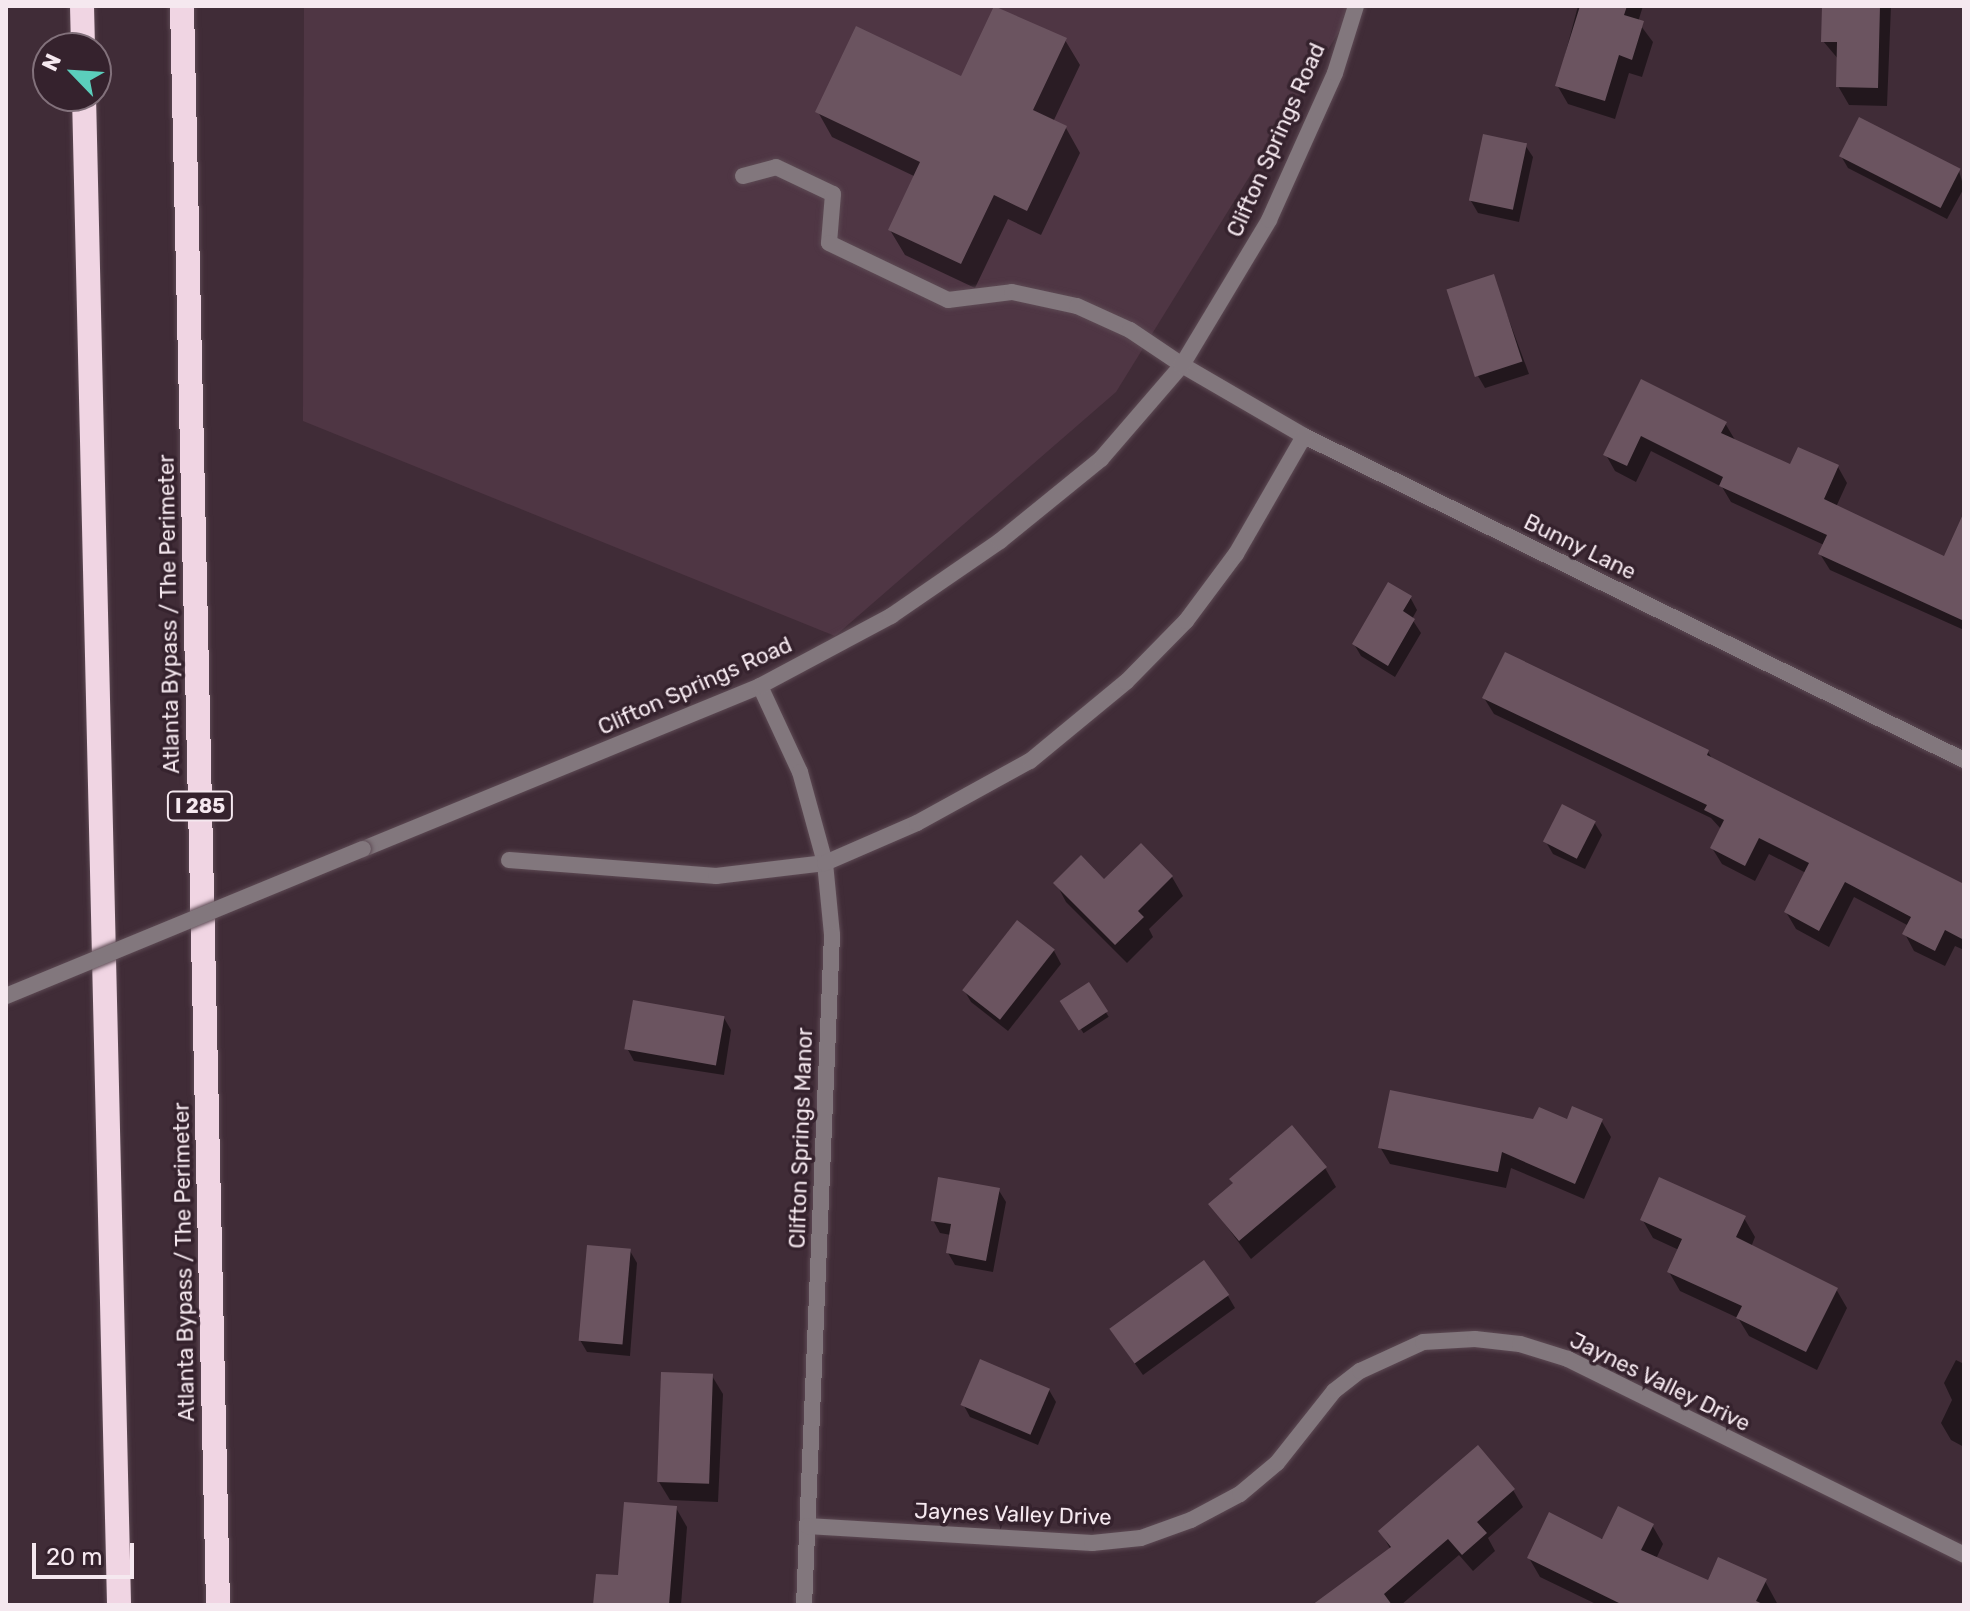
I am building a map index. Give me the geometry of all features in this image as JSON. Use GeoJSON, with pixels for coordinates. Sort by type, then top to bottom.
{"type":"FeatureCollection","features":[{"type":"Feature","properties":{"kind":"highway"},"geometry":{"type":"LineString","coordinates":[[82,6],[83,32]]}},
{"type":"Feature","properties":{"kind":"highway","name":"Atlanta Bypass / The Perimeter"},"geometry":{"type":"LineString","coordinates":[[182,6],[218,1605]]}},
{"type":"Feature","properties":{"kind":"highway"},"geometry":{"type":"LineString","coordinates":[[84,112],[119,1605]]}},
{"type":"Feature","properties":{"kind":"street","name":"Clifton Springs Road"},"geometry":{"type":"LineString","coordinates":[[6,996],[760,686],[891,616],[1000,541],[1101,459],[1182,365],[1269,220],[1335,73],[1356,6]]}},
{"type":"Feature","properties":{"kind":"street","name":"Bunny Lane"},"geometry":{"type":"LineString","coordinates":[[743,176],[776,167],[833,194],[829,243],[948,300],[1012,292],[1077,306],[1130,330],[1182,365],[1304,436],[1964,760]]}},
{"type":"Feature","properties":{"kind":"street"},"geometry":{"type":"LineString","coordinates":[[509,860],[716,876],[825,863],[917,823],[1030,761],[1126,682],[1186,621],[1236,554],[1304,436]]}},
{"type":"Feature","properties":{"kind":"street","name":"Clifton Springs Manor"},"geometry":{"type":"LineString","coordinates":[[760,686],[800,772],[825,863],[832,935],[804,1605]]}},
{"type":"Feature","properties":{"kind":"street","name":"Jaynes Valley Drive"},"geometry":{"type":"LineString","coordinates":[[807,1526],[1092,1543],[1141,1538],[1191,1520],[1240,1494],[1277,1463],[1334,1391],[1360,1371],[1423,1342],[1475,1339],[1520,1344],[1568,1359],[1964,1555]]}},
{"type":"Feature","properties":{"kind":"shaded area"},"geometry":{"type":"Polygon","coordinates":[[[304,6],[1355,6],[1116,392],[835,636],[303,421],[304,6]]]}},
{"type":"Feature","properties":{"kind":"building"},"geometry":{"type":"Polygon","coordinates":[[[994,6],[1067,38],[1033,110],[1067,126],[1027,211],[994,195],[961,264],[888,230],[920,162],[815,112],[856,26],[961,76],[994,6]]]}},
{"type":"Feature","properties":{"kind":"building"},"geometry":{"type":"Polygon","coordinates":[[[1580,6],[1627,6],[1624,15],[1644,21],[1632,60],[1619,55],[1605,101],[1555,86],[1580,6]]]}},
{"type":"Feature","properties":{"kind":"building"},"geometry":{"type":"Polygon","coordinates":[[[1822,6],[1880,6],[1878,88],[1836,87],[1837,42],[1821,42],[1822,6]]]}},
{"type":"Feature","properties":{"kind":"building"},"geometry":{"type":"Polygon","coordinates":[[[1859,117],[1961,169],[1941,208],[1839,156],[1859,117]]]}},
{"type":"Feature","properties":{"kind":"building"},"geometry":{"type":"Polygon","coordinates":[[[1483,134],[1527,143],[1513,210],[1469,201],[1483,134]]]}},
{"type":"Feature","properties":{"kind":"building"},"geometry":{"type":"Polygon","coordinates":[[[1494,274],[1522,361],[1475,377],[1446,289],[1494,274]]]}},
{"type":"Feature","properties":{"kind":"building"},"geometry":{"type":"Polygon","coordinates":[[[1641,379],[1727,422],[1721,433],[1790,464],[1798,447],[1839,465],[1824,499],[1944,556],[1964,512],[1964,621],[1818,554],[1827,535],[1719,486],[1723,477],[1641,436],[1627,466],[1603,455],[1641,379]]]}},
{"type":"Feature","properties":{"kind":"building"},"geometry":{"type":"Polygon","coordinates":[[[1388,582],[1412,596],[1403,611],[1415,619],[1388,666],[1352,644],[1388,582]]]}},
{"type":"Feature","properties":{"kind":"building"},"geometry":{"type":"Polygon","coordinates":[[[1505,652],[1709,750],[1707,755],[1964,884],[1964,940],[1945,930],[1935,951],[1902,934],[1911,917],[1845,882],[1819,931],[1784,912],[1809,863],[1759,838],[1745,866],[1710,848],[1724,820],[1704,810],[1707,805],[1482,698],[1505,652]]]}},
{"type":"Feature","properties":{"kind":"building"},"geometry":{"type":"Polygon","coordinates":[[[1562,804],[1596,821],[1577,859],[1543,841],[1562,804]]]}},
{"type":"Feature","properties":{"kind":"building"},"geometry":{"type":"Polygon","coordinates":[[[1141,843],[1173,876],[1138,911],[1144,917],[1115,945],[1053,883],[1081,855],[1104,879],[1141,843]]]}},
{"type":"Feature","properties":{"kind":"building"},"geometry":{"type":"Polygon","coordinates":[[[1017,920],[1055,950],[1000,1020],[962,990],[1017,920]]]}},
{"type":"Feature","properties":{"kind":"building"},"geometry":{"type":"Polygon","coordinates":[[[1089,982],[1108,1011],[1079,1030],[1060,1001],[1089,982]]]}},
{"type":"Feature","properties":{"kind":"building"},"geometry":{"type":"Polygon","coordinates":[[[633,1000],[725,1016],[716,1065],[624,1049],[633,1000]]]}},
{"type":"Feature","properties":{"kind":"building"},"geometry":{"type":"Polygon","coordinates":[[[1390,1090],[1533,1119],[1539,1107],[1567,1119],[1572,1106],[1603,1119],[1575,1184],[1502,1152],[1498,1172],[1378,1148],[1390,1090]]]}},
{"type":"Feature","properties":{"kind":"building"},"geometry":{"type":"Polygon","coordinates":[[[1292,1125],[1327,1167],[1239,1241],[1208,1204],[1233,1183],[1229,1179],[1292,1125]]]}},
{"type":"Feature","properties":{"kind":"building"},"geometry":{"type":"Polygon","coordinates":[[[938,1177],[1000,1188],[986,1261],[946,1253],[951,1224],[931,1221],[938,1177]]]}},
{"type":"Feature","properties":{"kind":"building"},"geometry":{"type":"Polygon","coordinates":[[[1659,1177],[1746,1216],[1736,1237],[1838,1288],[1806,1352],[1736,1318],[1742,1306],[1667,1272],[1682,1239],[1640,1220],[1659,1177]]]}},
{"type":"Feature","properties":{"kind":"building"},"geometry":{"type":"Polygon","coordinates":[[[587,1245],[631,1249],[622,1344],[579,1341],[587,1245]]]}},
{"type":"Feature","properties":{"kind":"building"},"geometry":{"type":"Polygon","coordinates":[[[1204,1260],[1229,1295],[1135,1364],[1109,1329],[1204,1260]]]}},
{"type":"Feature","properties":{"kind":"building"},"geometry":{"type":"Polygon","coordinates":[[[980,1359],[1050,1389],[1030,1435],[960,1405],[980,1359]]]}},
{"type":"Feature","properties":{"kind":"building"},"geometry":{"type":"Polygon","coordinates":[[[661,1372],[713,1374],[709,1484],[657,1482],[661,1372]]]}},
{"type":"Feature","properties":{"kind":"building"},"geometry":{"type":"Polygon","coordinates":[[[1478,1445],[1515,1489],[1477,1522],[1487,1533],[1462,1555],[1448,1539],[1384,1594],[1392,1605],[1312,1605],[1391,1547],[1378,1531],[1478,1445]]]}},
{"type":"Feature","properties":{"kind":"building"},"geometry":{"type":"Polygon","coordinates":[[[624,1502],[677,1506],[669,1605],[593,1605],[596,1574],[618,1575],[624,1502]]]}},
{"type":"Feature","properties":{"kind":"building"},"geometry":{"type":"Polygon","coordinates":[[[1618,1506],[1654,1524],[1641,1550],[1708,1580],[1718,1557],[1767,1579],[1756,1601],[1765,1605],[1623,1605],[1527,1558],[1549,1512],[1602,1539],[1618,1506]]]}}]}
